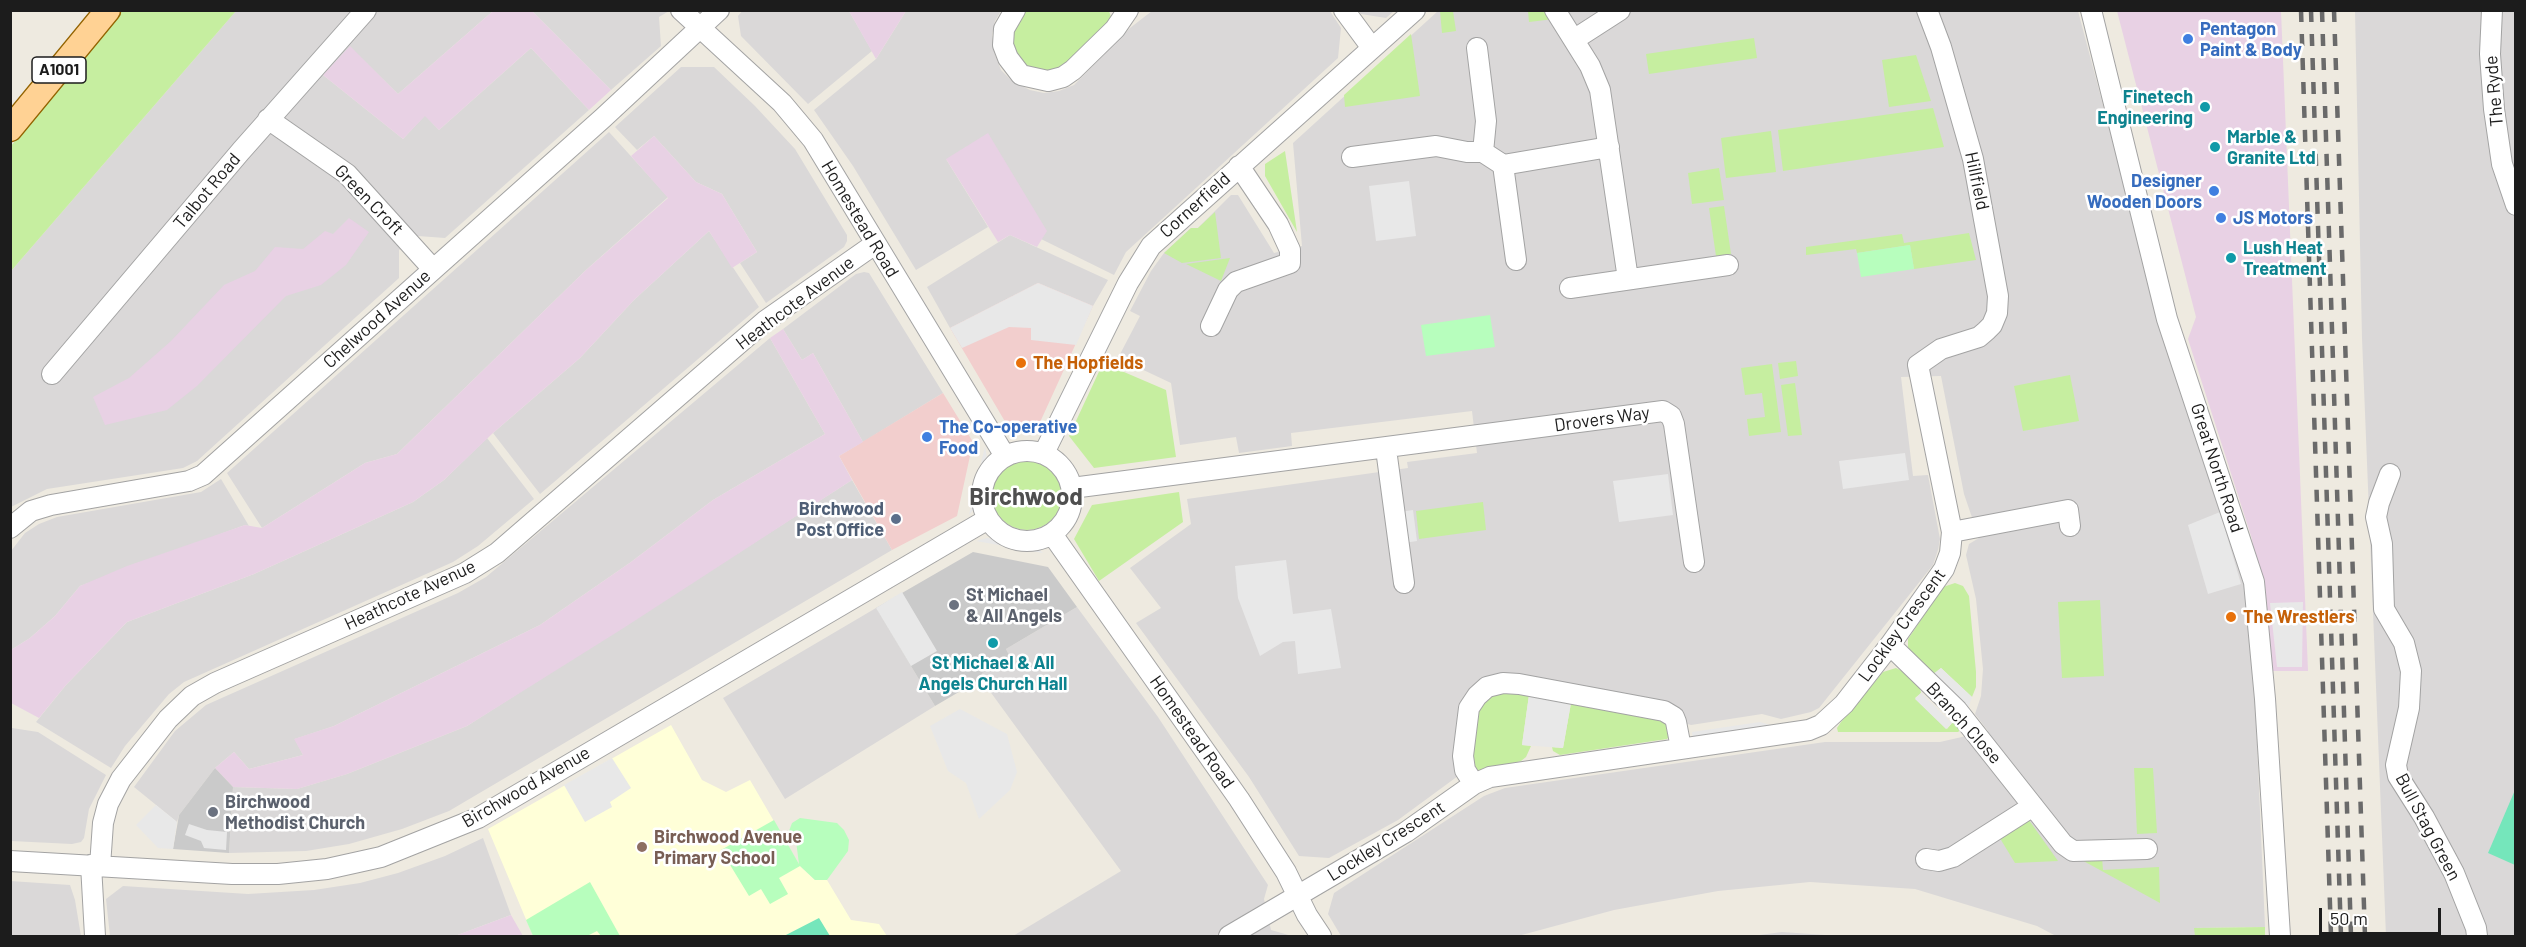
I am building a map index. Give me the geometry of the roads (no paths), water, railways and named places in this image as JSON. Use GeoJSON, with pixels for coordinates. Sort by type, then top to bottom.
{"type":"FeatureCollection","features":[{"type":"Feature","properties":{"kind":"main road","name":"A1001"},"geometry":{"type":"LineString","coordinates":[[10,129],[108,10]]}},
{"type":"Feature","properties":{"kind":"street","name":"Talbot Road"},"geometry":{"type":"LineString","coordinates":[[52,374],[268,119],[366,10]]}},
{"type":"Feature","properties":{"kind":"street","name":"Homestead Road"},"geometry":{"type":"LineString","coordinates":[[681,10],[782,103],[813,140],[1005,456]]}},
{"type":"Feature","properties":{"kind":"street","name":"Chelwood Avenue"},"geometry":{"type":"LineString","coordinates":[[10,528],[32,511],[51,505],[189,481],[203,475],[702,29],[719,10]]}},
{"type":"Feature","properties":{"kind":"street"},"geometry":{"type":"LineString","coordinates":[[1015,10],[1004,29],[1003,45],[1008,58],[1021,75],[1048,81],[1063,77],[1073,70],[1115,29],[1128,10]]}},
{"type":"Feature","properties":{"kind":"street"},"geometry":{"type":"LineString","coordinates":[[1344,10],[1372,48]]}},
{"type":"Feature","properties":{"kind":"street","name":"Cornerfield"},"geometry":{"type":"LineString","coordinates":[[1044,453],[1138,263],[1166,231],[1415,10]]}},
{"type":"Feature","properties":{"kind":"street"},"geometry":{"type":"LineString","coordinates":[[1555,10],[1575,39],[1600,90],[1628,279]]}},
{"type":"Feature","properties":{"kind":"street"},"geometry":{"type":"LineString","coordinates":[[1575,39],[1620,10]]}},
{"type":"Feature","properties":{"kind":"street","name":"Hillfield"},"geometry":{"type":"LineString","coordinates":[[1927,10],[1941,47],[1973,159],[1998,296],[1997,313],[1992,325],[1979,337],[1941,349]]}},
{"type":"Feature","properties":{"kind":"street","name":"Great North Road"},"geometry":{"type":"LineString","coordinates":[[2091,10],[2167,319],[2254,582],[2265,699],[2280,936]]}},
{"type":"Feature","properties":{"kind":"street","name":"The Ryde"},"geometry":{"type":"LineString","coordinates":[[2492,10],[2490,54],[2494,109],[2502,164],[2516,205]]}},
{"type":"Feature","properties":{"kind":"street"},"geometry":{"type":"LineString","coordinates":[[1477,48],[1486,121],[1483,152]]}},
{"type":"Feature","properties":{"kind":"street","name":"Green Croft"},"geometry":{"type":"LineString","coordinates":[[268,119],[347,174],[433,269]]}},
{"type":"Feature","properties":{"kind":"street"},"geometry":{"type":"LineString","coordinates":[[1352,157],[1436,146],[1467,152],[1483,152],[1503,165],[1609,147]]}},
{"type":"Feature","properties":{"kind":"street"},"geometry":{"type":"LineString","coordinates":[[1503,165],[1516,260]]}},
{"type":"Feature","properties":{"kind":"street"},"geometry":{"type":"LineString","coordinates":[[1211,326],[1228,290],[1236,282],[1290,263],[1290,250],[1278,224],[1239,166]]}},
{"type":"Feature","properties":{"kind":"street","name":"Heathcote Avenue"},"geometry":{"type":"LineString","coordinates":[[95,936],[96,866],[108,804],[121,779],[168,719],[192,696],[215,683],[465,573],[497,553],[765,321],[875,244]]}},
{"type":"Feature","properties":{"kind":"street"},"geometry":{"type":"LineString","coordinates":[[1570,288],[1728,265]]}},
{"type":"Feature","properties":{"kind":"street","name":"Lockley Crescent"},"geometry":{"type":"LineString","coordinates":[[1229,936],[1406,832],[1474,784],[1490,777],[1809,730],[1821,725],[1844,704],[1890,645],[1944,569],[1950,553],[1952,532],[1918,365],[1941,349]]}},
{"type":"Feature","properties":{"kind":"street","name":"Drovers Way"},"geometry":{"type":"LineString","coordinates":[[1072,488],[1664,411],[1671,416],[1674,424],[1694,562]]}},
{"type":"Feature","properties":{"kind":"street"},"geometry":{"type":"LineString","coordinates":[[1386,448],[1404,583]]}},
{"type":"Feature","properties":{"kind":"street"},"geometry":{"type":"LineString","coordinates":[[1024,450],[1044,453],[1058,461],[1067,474],[1072,488],[1073,502],[1062,526],[1052,534],[1038,540],[1017,539],[998,530],[988,519],[983,506],[984,484],[994,465],[1005,456],[1024,450]]}},
{"type":"Feature","properties":{"kind":"street","name":"Bull Stag Green"},"geometry":{"type":"LineString","coordinates":[[2390,474],[2376,517],[2382,544],[2384,609],[2404,643],[2411,671],[2411,692],[2396,765],[2398,776],[2424,817],[2454,873],[2476,928],[2477,936]]}},
{"type":"Feature","properties":{"kind":"street"},"geometry":{"type":"LineString","coordinates":[[1952,532],[2068,510],[2070,526]]}},
{"type":"Feature","properties":{"kind":"street","name":"Birchwood Avenue"},"geometry":{"type":"LineString","coordinates":[[10,861],[232,874],[278,874],[327,870],[381,857],[478,818],[988,519]]}},
{"type":"Feature","properties":{"kind":"street","name":"Homestead Road"},"geometry":{"type":"LineString","coordinates":[[1052,534],[1239,798],[1286,872],[1321,936]]}},
{"type":"Feature","properties":{"kind":"street","name":"Branch Close"},"geometry":{"type":"LineString","coordinates":[[1890,645],[1957,710],[2063,844],[2073,851],[2147,849]]}},
{"type":"Feature","properties":{"kind":"street"},"geometry":{"type":"LineString","coordinates":[[1474,784],[1465,770],[1463,756],[1469,708],[1476,696],[1487,687],[1503,683],[1664,711],[1674,717],[1681,748]]}},
{"type":"Feature","properties":{"kind":"street"},"geometry":{"type":"LineString","coordinates":[[1926,859],[1939,861],[1953,857],[2033,806]]}},
{"type":"Feature","properties":{"kind":"railway"},"geometry":{"type":"LineString","coordinates":[[2301,10],[2331,936]]}},
{"type":"Feature","properties":{"kind":"railway"},"geometry":{"type":"LineString","coordinates":[[2311,10],[2341,936]]}},
{"type":"Feature","properties":{"kind":"railway"},"geometry":{"type":"LineString","coordinates":[[2322,10],[2351,936]]}},
{"type":"Feature","properties":{"kind":"railway"},"geometry":{"type":"LineString","coordinates":[[2334,10],[2365,936]]}},
{"type":"Feature","properties":{"kind":"place","name":"Pentagon Paint & Body"},"geometry":{"type":"Point","coordinates":[2188,39]}},
{"type":"Feature","properties":{"kind":"place","name":"Finetech Engineering"},"geometry":{"type":"Point","coordinates":[2205,107]}},
{"type":"Feature","properties":{"kind":"place","name":"Marble & Granite Ltd"},"geometry":{"type":"Point","coordinates":[2215,147]}},
{"type":"Feature","properties":{"kind":"place","name":"Designer Wooden Doors"},"geometry":{"type":"Point","coordinates":[2214,191]}},
{"type":"Feature","properties":{"kind":"place","name":"JS Motors"},"geometry":{"type":"Point","coordinates":[2221,218]}},
{"type":"Feature","properties":{"kind":"place","name":"Lush Heat Treatment"},"geometry":{"type":"Point","coordinates":[2231,258]}},
{"type":"Feature","properties":{"kind":"place","name":"The Hopfields"},"geometry":{"type":"Point","coordinates":[1021,363]}},
{"type":"Feature","properties":{"kind":"place","name":"The Co-operative Food"},"geometry":{"type":"Point","coordinates":[927,437]}},
{"type":"Feature","properties":{"kind":"place","name":"Birchwood Post Office"},"geometry":{"type":"Point","coordinates":[896,519]}},
{"type":"Feature","properties":{"kind":"place","name":"St Michael & All Angels"},"geometry":{"type":"Point","coordinates":[954,605]}},
{"type":"Feature","properties":{"kind":"place","name":"The Wrestlers"},"geometry":{"type":"Point","coordinates":[2231,617]}},
{"type":"Feature","properties":{"kind":"place","name":"St Michael & All Angels Church Hall"},"geometry":{"type":"Point","coordinates":[993,643]}},
{"type":"Feature","properties":{"kind":"place","name":"Birchwood Methodist Church"},"geometry":{"type":"Point","coordinates":[213,812]}},
{"type":"Feature","properties":{"kind":"place","name":"Birchwood Avenue Primary School"},"geometry":{"type":"Point","coordinates":[642,847]}},
{"type":"Feature","properties":{"kind":"district","name":"Birchwood"},"geometry":{"type":"Point","coordinates":[1026,497]}}]}
